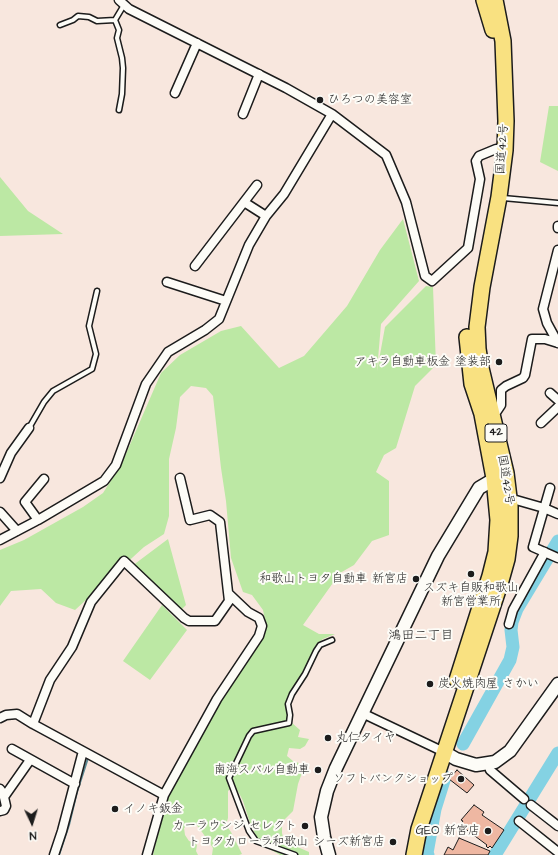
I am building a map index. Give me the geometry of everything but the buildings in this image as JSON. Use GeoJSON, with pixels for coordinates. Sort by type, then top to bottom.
{"type":"FeatureCollection","features":[{"type":"Feature","properties":{"kind":"highway","name":"国道42号"},"geometry":{"type":"LineString","coordinates":[[484,0],[492,28],[494,42],[500,150],[480,241],[467,321],[472,384],[486,413]]}},
{"type":"Feature","properties":{"kind":"highway","name":"国道42号"},"geometry":{"type":"LineString","coordinates":[[404,855],[417,800],[440,750],[493,609],[507,558],[510,536],[510,506],[500,476],[486,413],[477,327],[482,287],[499,197],[500,150],[505,69],[499,4]]}},
{"type":"Feature","properties":{"kind":"highway","name":"国道42号"},"geometry":{"type":"LineString","coordinates":[[414,855],[419,829],[440,750]]}},
{"type":"Feature","properties":{"kind":"street"},"geometry":{"type":"LineString","coordinates":[[121,2],[332,114],[386,155],[406,202],[425,276],[432,281],[468,248],[480,179],[476,162],[479,156],[500,150]]}},
{"type":"Feature","properties":{"kind":"street"},"geometry":{"type":"LineString","coordinates":[[175,94],[197,43]]}},
{"type":"Feature","properties":{"kind":"street"},"geometry":{"type":"LineString","coordinates":[[243,114],[259,74]]}},
{"type":"Feature","properties":{"kind":"street"},"geometry":{"type":"LineString","coordinates":[[0,540],[38,520],[104,481],[116,465],[146,384],[168,352],[205,330],[219,319],[249,245],[266,216],[284,194],[332,114]]}},
{"type":"Feature","properties":{"kind":"street"},"geometry":{"type":"LineString","coordinates":[[195,266],[257,185]]}},
{"type":"Feature","properties":{"kind":"street"},"geometry":{"type":"LineString","coordinates":[[244,202],[266,216]]}},
{"type":"Feature","properties":{"kind":"street"},"geometry":{"type":"LineString","coordinates":[[558,250],[543,309],[547,323],[558,343]]}},
{"type":"Feature","properties":{"kind":"street"},"geometry":{"type":"LineString","coordinates":[[167,282],[226,301]]}},
{"type":"Feature","properties":{"kind":"street"},"geometry":{"type":"LineString","coordinates":[[486,413],[497,411],[501,405],[501,390],[523,378],[532,339],[545,339],[558,343]]}},
{"type":"Feature","properties":{"kind":"street"},"geometry":{"type":"LineString","coordinates":[[550,393],[558,400]]}},
{"type":"Feature","properties":{"kind":"street"},"geometry":{"type":"LineString","coordinates":[[541,423],[558,407]]}},
{"type":"Feature","properties":{"kind":"street"},"geometry":{"type":"LineString","coordinates":[[0,478],[11,453],[29,428]]}},
{"type":"Feature","properties":{"kind":"street"},"geometry":{"type":"LineString","coordinates":[[329,855],[321,817],[327,791],[336,768],[438,556],[479,488],[500,476]]}},
{"type":"Feature","properties":{"kind":"street"},"geometry":{"type":"LineString","coordinates":[[33,724],[50,680],[72,647],[91,602],[124,562],[189,621],[216,620],[229,600],[220,522],[210,515],[190,520],[180,478]]}},
{"type":"Feature","properties":{"kind":"street"},"geometry":{"type":"LineString","coordinates":[[38,520],[25,502],[44,479]]}},
{"type":"Feature","properties":{"kind":"street"},"geometry":{"type":"LineString","coordinates":[[550,488],[533,547],[557,558]]}},
{"type":"Feature","properties":{"kind":"street"},"geometry":{"type":"LineString","coordinates":[[516,500],[544,508],[558,514]]}},
{"type":"Feature","properties":{"kind":"street"},"geometry":{"type":"LineString","coordinates":[[0,512],[17,531]]}},
{"type":"Feature","properties":{"kind":"street"},"geometry":{"type":"LineString","coordinates":[[508,624],[513,610],[545,552]]}},
{"type":"Feature","properties":{"kind":"street"},"geometry":{"type":"LineString","coordinates":[[147,855],[164,794],[217,699],[259,636],[262,626],[260,618],[248,612],[229,594]]}},
{"type":"Feature","properties":{"kind":"street"},"geometry":{"type":"LineString","coordinates":[[362,713],[456,759],[476,765],[495,762],[510,751],[558,684]]}},
{"type":"Feature","properties":{"kind":"street"},"geometry":{"type":"LineString","coordinates":[[0,718],[6,715],[17,714],[164,794]]}},
{"type":"Feature","properties":{"kind":"street"},"geometry":{"type":"LineString","coordinates":[[12,749],[75,784]]}},
{"type":"Feature","properties":{"kind":"street"},"geometry":{"type":"LineString","coordinates":[[54,855],[62,831],[83,751]]}},
{"type":"Feature","properties":{"kind":"street"},"geometry":{"type":"LineString","coordinates":[[4,798],[30,760]]}},
{"type":"Feature","properties":{"kind":"street"},"geometry":{"type":"LineString","coordinates":[[488,763],[490,770],[524,799]]}},
{"type":"Feature","properties":{"kind":"street"},"geometry":{"type":"LineString","coordinates":[[0,789],[6,806],[4,810],[0,811]]}},
{"type":"Feature","properties":{"kind":"street"},"geometry":{"type":"LineString","coordinates":[[531,805],[558,826]]}},
{"type":"Feature","properties":{"kind":"street"},"geometry":{"type":"LineString","coordinates":[[519,821],[558,852]]}},
{"type":"Feature","properties":{"kind":"lane"},"geometry":{"type":"LineString","coordinates":[[119,110],[122,94],[123,68],[117,38],[119,30],[114,20],[121,2]]}},
{"type":"Feature","properties":{"kind":"lane"},"geometry":{"type":"LineString","coordinates":[[60,25],[78,16],[84,16],[97,21],[114,20]]}},
{"type":"Feature","properties":{"kind":"lane"},"geometry":{"type":"LineString","coordinates":[[499,197],[558,203]]}},
{"type":"Feature","properties":{"kind":"lane"},"geometry":{"type":"LineString","coordinates":[[29,428],[44,402],[53,391],[92,369],[96,354],[89,326],[97,291]]}},
{"type":"Feature","properties":{"kind":"lane"},"geometry":{"type":"LineString","coordinates":[[295,855],[256,841],[249,831],[229,778],[249,736],[253,731],[289,723],[290,715],[288,704],[292,694],[305,674],[320,645],[332,640]]}},
{"type":"Feature","properties":{"kind":"green space"},"geometry":{"type":"Polygon","coordinates":[[[549,106],[558,106],[558,171],[540,162],[549,106]]]}},
{"type":"Feature","properties":{"kind":"green space"},"geometry":{"type":"Polygon","coordinates":[[[0,177],[28,211],[63,234],[0,236],[0,177]]]}},
{"type":"Feature","properties":{"kind":"green space"},"geometry":{"type":"Polygon","coordinates":[[[403,219],[419,281],[381,324],[377,371],[385,327],[426,286],[433,287],[436,365],[415,386],[396,448],[384,455],[376,472],[389,481],[389,535],[372,541],[354,565],[340,573],[303,625],[319,634],[335,634],[323,639],[316,645],[305,671],[290,698],[292,723],[300,730],[298,737],[309,739],[305,746],[300,749],[289,748],[287,756],[293,761],[302,764],[303,770],[298,784],[293,811],[282,822],[282,833],[284,841],[309,852],[309,855],[280,855],[259,843],[239,793],[235,789],[231,788],[228,791],[228,818],[226,825],[242,854],[212,855],[213,848],[202,832],[195,823],[190,823],[184,828],[185,835],[189,841],[197,845],[196,851],[198,855],[153,855],[165,802],[203,730],[253,652],[266,625],[263,610],[252,595],[243,592],[231,558],[226,501],[213,396],[206,388],[191,386],[180,397],[176,428],[169,459],[169,516],[164,534],[144,547],[75,610],[56,603],[41,589],[11,591],[0,606],[0,550],[24,540],[83,507],[103,493],[122,463],[161,373],[180,355],[221,331],[241,326],[279,368],[304,356],[347,306],[380,250],[403,219]]]}},
{"type":"Feature","properties":{"kind":"green space"},"geometry":{"type":"Polygon","coordinates":[[[168,539],[186,605],[180,611],[132,566],[168,539]]]}},
{"type":"Feature","properties":{"kind":"green space"},"geometry":{"type":"Polygon","coordinates":[[[162,605],[187,630],[150,680],[123,661],[162,605]]]}},
{"type":"Feature","properties":{"kind":"waterway"},"geometry":{"type":"LineString","coordinates":[[463,744],[510,660],[513,647],[511,630],[512,622],[517,609],[558,541]]}},
{"type":"Feature","properties":{"kind":"waterway"},"geometry":{"type":"LineString","coordinates":[[495,855],[558,753]]}},
{"type":"Feature","properties":{"kind":"waterway"},"geometry":{"type":"LineString","coordinates":[[59,855],[88,758]]}},
{"type":"Feature","properties":{"kind":"waterway"},"geometry":{"type":"LineString","coordinates":[[428,855],[427,853],[435,809],[445,777]]}},
{"type":"Feature","properties":{"kind":"place","name":"ひろつの美容室"},"geometry":{"type":"Point","coordinates":[320,100]}},
{"type":"Feature","properties":{"kind":"place","name":"アキラ自動車板金 塗装部"},"geometry":{"type":"Point","coordinates":[499,362]}},
{"type":"Feature","properties":{"kind":"place","name":"スズキ自販和歌山 新宮営業所"},"geometry":{"type":"Point","coordinates":[471,574]}},
{"type":"Feature","properties":{"kind":"place","name":"和歌山トヨタ自動車 新宮店"},"geometry":{"type":"Point","coordinates":[416,579]}},
{"type":"Feature","properties":{"kind":"place","name":"炭火焼肉屋 さかい"},"geometry":{"type":"Point","coordinates":[430,684]}},
{"type":"Feature","properties":{"kind":"place","name":"丸仁タイヤ"},"geometry":{"type":"Point","coordinates":[328,738]}},
{"type":"Feature","properties":{"kind":"place","name":"南海スバル自動車"},"geometry":{"type":"Point","coordinates":[318,770]}},
{"type":"Feature","properties":{"kind":"place","name":"ソフトバンクショップ"},"geometry":{"type":"Point","coordinates":[461,779]}},
{"type":"Feature","properties":{"kind":"place","name":"イノキ鈑金"},"geometry":{"type":"Point","coordinates":[115,809]}},
{"type":"Feature","properties":{"kind":"place","name":"カーラウンジ セレクト"},"geometry":{"type":"Point","coordinates":[305,826]}},
{"type":"Feature","properties":{"kind":"place","name":"GEO 新宮店"},"geometry":{"type":"Point","coordinates":[488,831]}},
{"type":"Feature","properties":{"kind":"place","name":"トヨタカローラ和歌山 シーズ新宮店"},"geometry":{"type":"Point","coordinates":[393,842]}},
{"type":"Feature","properties":{"kind":"district","name":"鴻田二丁目"},"geometry":{"type":"Point","coordinates":[421,636]}}]}
